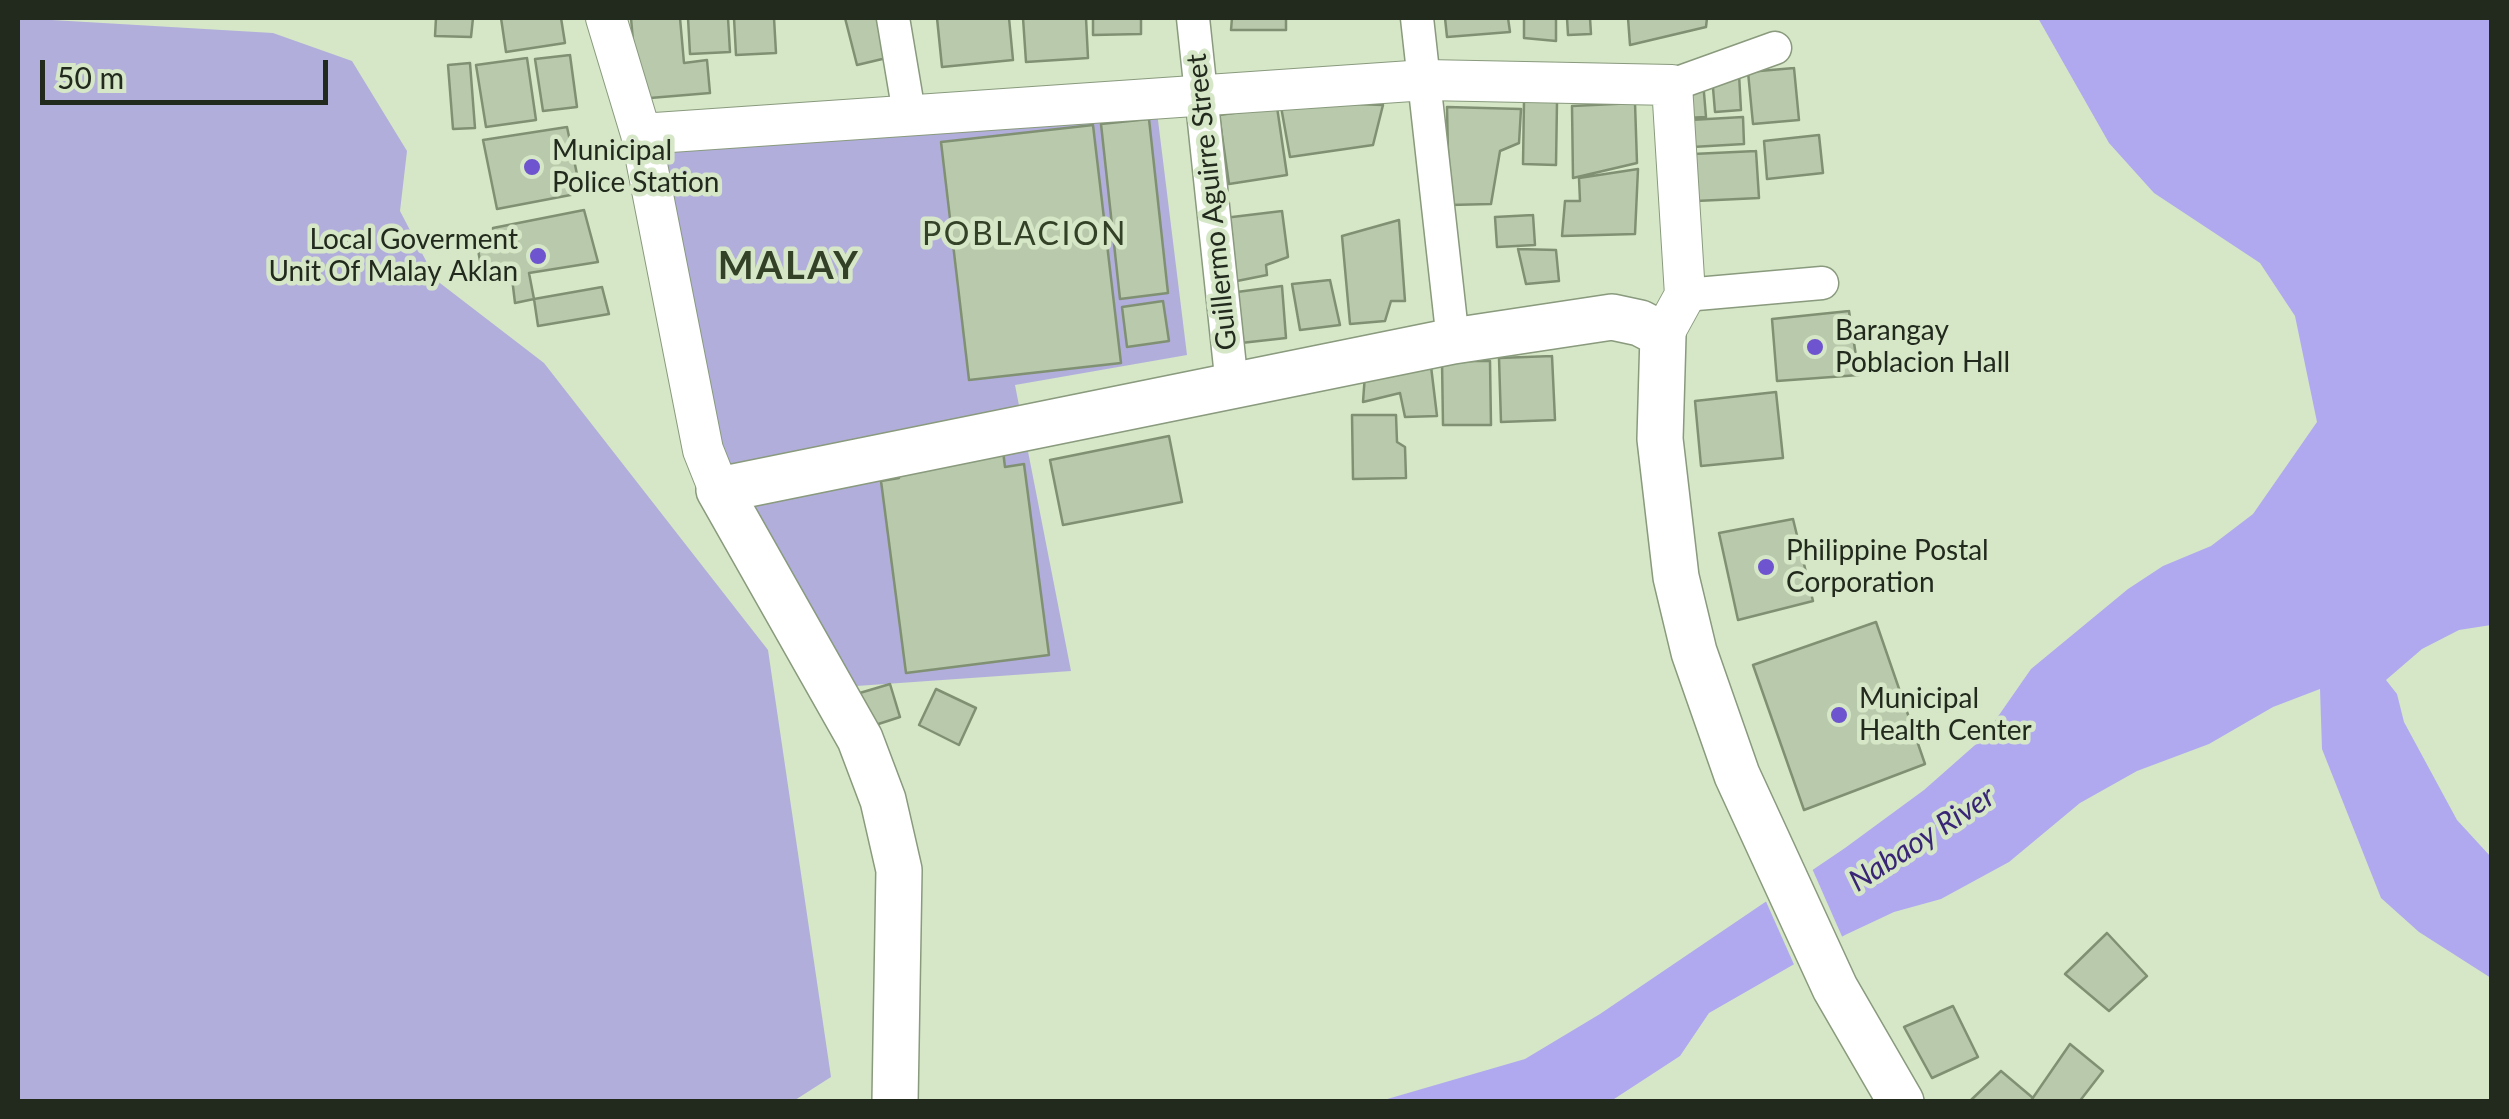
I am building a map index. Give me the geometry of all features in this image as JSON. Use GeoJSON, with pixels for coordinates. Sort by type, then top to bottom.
{"type":"FeatureCollection","features":[{"type":"Feature","properties":{"kind":"main road"},"geometry":{"type":"LineString","coordinates":[[896,1102],[899,870],[883,800],[860,739],[718,490],[1453,341],[1612,317],[1640,323],[1663,335],[1660,439],[1676,577],[1694,652],[1737,775],[1788,876],[1836,988],[1901,1102]]}},
{"type":"Feature","properties":{"kind":"street"},"geometry":{"type":"LineString","coordinates":[[606,18],[641,134],[703,450],[718,490]]}},
{"type":"Feature","properties":{"kind":"street"},"geometry":{"type":"LineString","coordinates":[[893,18],[909,113]]}},
{"type":"Feature","properties":{"kind":"street","name":"Guillermo Aguirre Street"},"geometry":{"type":"LineString","coordinates":[[1193,18],[1232,386]]}},
{"type":"Feature","properties":{"kind":"street"},"geometry":{"type":"LineString","coordinates":[[1418,18],[1453,341]]}},
{"type":"Feature","properties":{"kind":"street"},"geometry":{"type":"LineString","coordinates":[[641,134],[1426,80],[1672,85],[1774,48]]}},
{"type":"Feature","properties":{"kind":"street"},"geometry":{"type":"LineString","coordinates":[[1663,335],[1685,295],[1672,85]]}},
{"type":"Feature","properties":{"kind":"street"},"geometry":{"type":"LineString","coordinates":[[1685,295],[1822,284]]}},
{"type":"Feature","properties":{"kind":"shaded area"},"geometry":{"type":"Polygon","coordinates":[[[18,18],[273,33],[352,61],[407,151],[400,211],[436,280],[544,363],[768,650],[831,1077],[792,1102],[18,1101],[18,18]]]}},
{"type":"Feature","properties":{"kind":"shaded area"},"geometry":{"type":"Polygon","coordinates":[[[1156,104],[1187,355],[1015,385],[1071,671],[828,688],[730,491],[657,139],[1156,104]]]}},
{"type":"Feature","properties":{"kind":"water","name":"Nabaoy River"},"geometry":{"type":"Polygon","coordinates":[[[2038,18],[2491,18],[2491,625],[2459,630],[2422,649],[2386,680],[2397,694],[2404,722],[2457,820],[2491,857],[2491,978],[2419,932],[2381,898],[2322,749],[2320,689],[2273,707],[2209,744],[2137,771],[2080,803],[2009,862],[1941,899],[1894,912],[1845,935],[1709,1013],[1680,1056],[1611,1101],[1377,1102],[1525,1059],[1600,1014],[1845,848],[1924,790],[1983,738],[2031,669],[2128,589],[2163,566],[2211,546],[2253,514],[2317,422],[2295,316],[2260,263],[2154,193],[2109,143],[2038,18]]]}},
{"type":"Feature","properties":{"kind":"pier"},"geometry":{"type":"Polygon","coordinates":[[[1811,866],[1844,941],[1796,969],[1764,897],[1811,866]]]}},
{"type":"Feature","properties":{"kind":"building"},"geometry":{"type":"Polygon","coordinates":[[[436,18],[473,18],[471,37],[435,36],[436,18]]]}},
{"type":"Feature","properties":{"kind":"building"},"geometry":{"type":"Polygon","coordinates":[[[501,18],[561,18],[565,43],[506,52],[501,18]]]}},
{"type":"Feature","properties":{"kind":"building"},"geometry":{"type":"Polygon","coordinates":[[[631,18],[680,18],[684,63],[707,60],[710,93],[638,99],[631,18]]]}},
{"type":"Feature","properties":{"kind":"building"},"geometry":{"type":"Polygon","coordinates":[[[688,18],[728,18],[730,52],[690,54],[688,18]]]}},
{"type":"Feature","properties":{"kind":"building"},"geometry":{"type":"Polygon","coordinates":[[[734,18],[774,18],[776,53],[736,55],[734,18]]]}},
{"type":"Feature","properties":{"kind":"building"},"geometry":{"type":"Polygon","coordinates":[[[845,18],[885,18],[895,56],[857,65],[845,18]]]}},
{"type":"Feature","properties":{"kind":"building"},"geometry":{"type":"Polygon","coordinates":[[[937,18],[1009,18],[1013,60],[942,67],[937,18]]]}},
{"type":"Feature","properties":{"kind":"building"},"geometry":{"type":"Polygon","coordinates":[[[1023,18],[1086,18],[1088,58],[1026,62],[1023,18]]]}},
{"type":"Feature","properties":{"kind":"building"},"geometry":{"type":"Polygon","coordinates":[[[1093,18],[1141,18],[1141,34],[1093,35],[1093,18]]]}},
{"type":"Feature","properties":{"kind":"building"},"geometry":{"type":"Polygon","coordinates":[[[1232,18],[1286,18],[1286,30],[1231,30],[1232,18]]]}},
{"type":"Feature","properties":{"kind":"building"},"geometry":{"type":"Polygon","coordinates":[[[1445,18],[1508,18],[1510,32],[1447,37],[1445,18]]]}},
{"type":"Feature","properties":{"kind":"building"},"geometry":{"type":"Polygon","coordinates":[[[1524,18],[1556,18],[1556,41],[1524,38],[1524,18]]]}},
{"type":"Feature","properties":{"kind":"building"},"geometry":{"type":"Polygon","coordinates":[[[1567,18],[1590,18],[1591,34],[1568,35],[1567,18]]]}},
{"type":"Feature","properties":{"kind":"building"},"geometry":{"type":"Polygon","coordinates":[[[1628,18],[1707,18],[1706,27],[1630,45],[1628,18]]]}},
{"type":"Feature","properties":{"kind":"building"},"geometry":{"type":"Polygon","coordinates":[[[570,55],[577,107],[543,111],[535,59],[570,55]]]}},
{"type":"Feature","properties":{"kind":"building"},"geometry":{"type":"Polygon","coordinates":[[[527,58],[536,120],[486,127],[476,65],[527,58]]]}},
{"type":"Feature","properties":{"kind":"building"},"geometry":{"type":"Polygon","coordinates":[[[470,63],[475,128],[453,129],[448,65],[470,63]]]}},
{"type":"Feature","properties":{"kind":"building"},"geometry":{"type":"Polygon","coordinates":[[[1794,68],[1799,120],[1753,124],[1748,72],[1794,68]]]}},
{"type":"Feature","properties":{"kind":"building"},"geometry":{"type":"Polygon","coordinates":[[[1739,74],[1741,110],[1715,112],[1712,76],[1739,74]]]}},
{"type":"Feature","properties":{"kind":"building"},"geometry":{"type":"Polygon","coordinates":[[[1703,81],[1706,117],[1685,118],[1683,88],[1703,81]]]}},
{"type":"Feature","properties":{"kind":"building"},"geometry":{"type":"Polygon","coordinates":[[[1280,101],[1383,105],[1373,145],[1290,157],[1280,101]]]}},
{"type":"Feature","properties":{"kind":"building"},"geometry":{"type":"Polygon","coordinates":[[[1524,101],[1557,102],[1556,165],[1523,164],[1524,101]]]}},
{"type":"Feature","properties":{"kind":"building"},"geometry":{"type":"Polygon","coordinates":[[[1635,103],[1637,163],[1573,178],[1572,106],[1635,103]]]}},
{"type":"Feature","properties":{"kind":"building"},"geometry":{"type":"Polygon","coordinates":[[[1277,107],[1287,175],[1229,184],[1219,115],[1277,107]]]}},
{"type":"Feature","properties":{"kind":"building"},"geometry":{"type":"Polygon","coordinates":[[[1447,107],[1521,109],[1519,143],[1500,151],[1491,204],[1449,205],[1447,107]]]}},
{"type":"Feature","properties":{"kind":"building"},"geometry":{"type":"Polygon","coordinates":[[[1743,117],[1744,144],[1692,147],[1690,120],[1743,117]]]}},
{"type":"Feature","properties":{"kind":"building"},"geometry":{"type":"Polygon","coordinates":[[[1149,119],[1168,293],[1120,299],[1101,124],[1149,119]]]}},
{"type":"Feature","properties":{"kind":"building"},"geometry":{"type":"Polygon","coordinates":[[[1093,125],[1121,363],[969,380],[941,142],[1093,125]]]}},
{"type":"Feature","properties":{"kind":"building","name":"Municipal Police Station"},"geometry":{"type":"Polygon","coordinates":[[[567,127],[581,193],[497,209],[483,140],[567,127]]]}},
{"type":"Feature","properties":{"kind":"building"},"geometry":{"type":"Polygon","coordinates":[[[1819,135],[1823,173],[1767,179],[1764,141],[1819,135]]]}},
{"type":"Feature","properties":{"kind":"building"},"geometry":{"type":"Polygon","coordinates":[[[1756,151],[1759,198],[1696,201],[1693,154],[1756,151]]]}},
{"type":"Feature","properties":{"kind":"building"},"geometry":{"type":"Polygon","coordinates":[[[1638,169],[1635,234],[1562,236],[1565,201],[1580,201],[1579,178],[1638,169]]]}},
{"type":"Feature","properties":{"kind":"building","name":"Local Goverment Unit Of Malay Aklan"},"geometry":{"type":"Polygon","coordinates":[[[584,210],[598,262],[529,273],[534,299],[515,303],[512,278],[499,280],[498,265],[481,266],[478,250],[495,247],[493,228],[584,210]]]}},
{"type":"Feature","properties":{"kind":"building"},"geometry":{"type":"Polygon","coordinates":[[[1282,211],[1288,257],[1266,265],[1267,275],[1227,283],[1224,218],[1282,211]]]}},
{"type":"Feature","properties":{"kind":"building"},"geometry":{"type":"Polygon","coordinates":[[[1533,215],[1535,245],[1497,247],[1495,217],[1533,215]]]}},
{"type":"Feature","properties":{"kind":"building"},"geometry":{"type":"Polygon","coordinates":[[[1399,220],[1405,301],[1391,301],[1385,321],[1350,324],[1342,236],[1399,220]]]}},
{"type":"Feature","properties":{"kind":"building"},"geometry":{"type":"Polygon","coordinates":[[[1518,249],[1556,250],[1559,281],[1526,284],[1518,249]]]}},
{"type":"Feature","properties":{"kind":"building"},"geometry":{"type":"Polygon","coordinates":[[[1330,280],[1340,325],[1300,330],[1292,284],[1330,280]]]}},
{"type":"Feature","properties":{"kind":"building"},"geometry":{"type":"Polygon","coordinates":[[[1282,286],[1286,338],[1241,343],[1237,292],[1282,286]]]}},
{"type":"Feature","properties":{"kind":"building","name":"Local Goverment Unit Of Malay Aklan"},"geometry":{"type":"Polygon","coordinates":[[[602,287],[609,314],[538,326],[534,299],[602,287]]]}},
{"type":"Feature","properties":{"kind":"building"},"geometry":{"type":"Polygon","coordinates":[[[1163,301],[1169,341],[1127,347],[1122,307],[1163,301]]]}},
{"type":"Feature","properties":{"kind":"building","name":"Barangay Poblacion Hall"},"geometry":{"type":"Polygon","coordinates":[[[1849,311],[1859,375],[1777,381],[1772,319],[1849,311]]]}},
{"type":"Feature","properties":{"kind":"building"},"geometry":{"type":"Polygon","coordinates":[[[1552,356],[1555,420],[1501,422],[1499,358],[1552,356]]]}},
{"type":"Feature","properties":{"kind":"building"},"geometry":{"type":"Polygon","coordinates":[[[1430,358],[1437,416],[1405,417],[1400,393],[1363,402],[1365,374],[1430,358]]]}},
{"type":"Feature","properties":{"kind":"building"},"geometry":{"type":"Polygon","coordinates":[[[1442,361],[1490,361],[1491,425],[1443,425],[1442,361]]]}},
{"type":"Feature","properties":{"kind":"building"},"geometry":{"type":"Polygon","coordinates":[[[1776,392],[1783,458],[1701,466],[1695,401],[1776,392]]]}},
{"type":"Feature","properties":{"kind":"building"},"geometry":{"type":"Polygon","coordinates":[[[1352,415],[1396,415],[1397,442],[1405,447],[1406,478],[1353,479],[1352,415]]]}},
{"type":"Feature","properties":{"kind":"building"},"geometry":{"type":"Polygon","coordinates":[[[1169,436],[1182,502],[1063,525],[1050,460],[1169,436]]]}},
{"type":"Feature","properties":{"kind":"building"},"geometry":{"type":"Polygon","coordinates":[[[1002,443],[1005,467],[1024,464],[1049,655],[906,673],[881,481],[899,478],[896,456],[1002,443]]]}},
{"type":"Feature","properties":{"kind":"building","name":"Philippine Postal Corporation"},"geometry":{"type":"Polygon","coordinates":[[[1793,519],[1813,601],[1738,620],[1719,533],[1793,519]]]}},
{"type":"Feature","properties":{"kind":"building","name":"Municipal Health Center"},"geometry":{"type":"Polygon","coordinates":[[[1876,622],[1925,764],[1804,810],[1753,665],[1876,622]]]}},
{"type":"Feature","properties":{"kind":"building"},"geometry":{"type":"Polygon","coordinates":[[[890,684],[900,717],[863,729],[853,695],[890,684]]]}},
{"type":"Feature","properties":{"kind":"building"},"geometry":{"type":"Polygon","coordinates":[[[936,689],[976,708],[959,745],[919,725],[936,689]]]}},
{"type":"Feature","properties":{"kind":"building"},"geometry":{"type":"Polygon","coordinates":[[[2107,933],[2147,976],[2109,1011],[2065,974],[2107,933]]]}},
{"type":"Feature","properties":{"kind":"building"},"geometry":{"type":"Polygon","coordinates":[[[1953,1006],[1978,1057],[1932,1078],[1904,1027],[1953,1006]]]}},
{"type":"Feature","properties":{"kind":"building"},"geometry":{"type":"Polygon","coordinates":[[[2070,1044],[2103,1071],[2079,1102],[2030,1102],[2070,1044]]]}},
{"type":"Feature","properties":{"kind":"building"},"geometry":{"type":"Polygon","coordinates":[[[2001,1071],[2033,1098],[2030,1102],[1969,1102],[2001,1071]]]}},
{"type":"Feature","properties":{"kind":"place","name":"Municipal Police Station"},"geometry":{"type":"Point","coordinates":[532,167]}},
{"type":"Feature","properties":{"kind":"place","name":"Local Goverment Unit Of Malay Aklan"},"geometry":{"type":"Point","coordinates":[538,256]}},
{"type":"Feature","properties":{"kind":"place","name":"Barangay Poblacion Hall"},"geometry":{"type":"Point","coordinates":[1815,347]}},
{"type":"Feature","properties":{"kind":"place","name":"Philippine Postal Corporation"},"geometry":{"type":"Point","coordinates":[1766,567]}},
{"type":"Feature","properties":{"kind":"place","name":"Municipal Health Center"},"geometry":{"type":"Point","coordinates":[1839,715]}},
{"type":"Feature","properties":{"kind":"district","name":"POBLACION"},"geometry":{"type":"Point","coordinates":[1025,235]}},
{"type":"Feature","properties":{"kind":"district","name":"MALAY"},"geometry":{"type":"Point","coordinates":[789,267]}}]}
